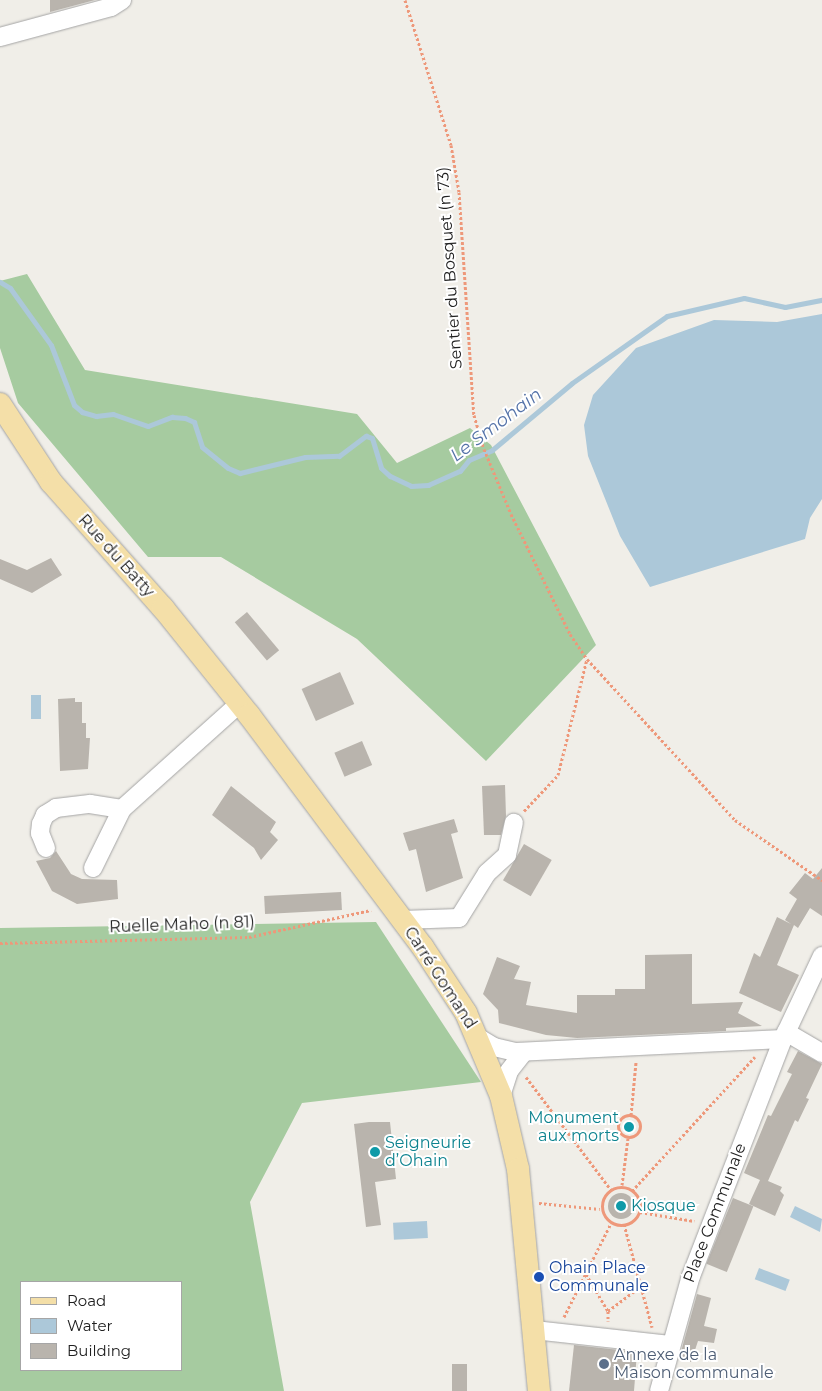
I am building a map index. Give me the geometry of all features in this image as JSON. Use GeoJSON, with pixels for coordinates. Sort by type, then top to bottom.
{"type":"FeatureCollection","features":[{"type":"Feature","properties":{"kind":"main road","name":"Rue du Batty"},"geometry":{"type":"LineString","coordinates":[[0,404],[51,482],[163,608],[240,703],[358,860]]}},
{"type":"Feature","properties":{"kind":"main road","name":"Carré Gomand"},"geometry":{"type":"LineString","coordinates":[[358,860],[450,987],[479,1038]]}},
{"type":"Feature","properties":{"kind":"main road"},"geometry":{"type":"LineString","coordinates":[[479,1038],[501,1096],[518,1169],[540,1391]]}},
{"type":"Feature","properties":{"kind":"street"},"geometry":{"type":"LineString","coordinates":[[0,37],[111,7],[122,0]]}},
{"type":"Feature","properties":{"kind":"street"},"geometry":{"type":"LineString","coordinates":[[93,868],[122,809],[240,703]]}},
{"type":"Feature","properties":{"kind":"street"},"geometry":{"type":"LineString","coordinates":[[46,848],[40,834],[41,824],[45,815],[56,808],[90,804],[122,809]]}},
{"type":"Feature","properties":{"kind":"street","name":"Carré Gomand"},"geometry":{"type":"LineString","coordinates":[[396,912],[459,918],[487,873],[507,855],[514,823]]}},
{"type":"Feature","properties":{"kind":"street","name":"Place Communale"},"geometry":{"type":"LineString","coordinates":[[657,1387],[663,1344],[711,1224],[780,1037],[822,956]]}},
{"type":"Feature","properties":{"kind":"street"},"geometry":{"type":"LineString","coordinates":[[479,1038],[505,1051],[524,1052],[638,1047],[780,1037],[822,1053]]}},
{"type":"Feature","properties":{"kind":"street"},"geometry":{"type":"LineString","coordinates":[[501,1096],[512,1067],[524,1052]]}},
{"type":"Feature","properties":{"kind":"street"},"geometry":{"type":"LineString","coordinates":[[534,1330],[606,1336],[663,1344]]}},
{"type":"Feature","properties":{"kind":"path","name":"Sentier du Bosquet (n 73)"},"geometry":{"type":"LineString","coordinates":[[405,0],[451,144],[459,192],[474,415],[488,459],[570,634],[587,659],[735,820],[822,880]]}},
{"type":"Feature","properties":{"kind":"path"},"geometry":{"type":"LineString","coordinates":[[514,823],[558,775],[587,659]]}},
{"type":"Feature","properties":{"kind":"path","name":"Ruelle Maho (n 81)"},"geometry":{"type":"LineString","coordinates":[[0,943],[249,937],[396,912]]}},
{"type":"Feature","properties":{"kind":"path"},"geometry":{"type":"LineString","coordinates":[[632,1190],[780,1037]]}},
{"type":"Feature","properties":{"kind":"path"},"geometry":{"type":"LineString","coordinates":[[630,1115],[638,1047]]}},
{"type":"Feature","properties":{"kind":"path"},"geometry":{"type":"LineString","coordinates":[[512,1067],[526,1077],[611,1190]]}},
{"type":"Feature","properties":{"kind":"path"},"geometry":{"type":"LineString","coordinates":[[630,1115],[638,1118],[641,1126],[636,1136],[628,1138],[621,1135],[618,1125],[621,1118],[630,1115]]}},
{"type":"Feature","properties":{"kind":"path"},"geometry":{"type":"LineString","coordinates":[[622,1185],[628,1138]]}},
{"type":"Feature","properties":{"kind":"path"},"geometry":{"type":"LineString","coordinates":[[611,1224],[628,1225],[640,1212],[638,1194],[622,1185]]}},
{"type":"Feature","properties":{"kind":"path"},"geometry":{"type":"LineString","coordinates":[[600,1209],[606,1192],[622,1185]]}},
{"type":"Feature","properties":{"kind":"path"},"geometry":{"type":"LineString","coordinates":[[522,1201],[600,1209],[611,1224]]}},
{"type":"Feature","properties":{"kind":"path"},"geometry":{"type":"LineString","coordinates":[[640,1212],[711,1224]]}},
{"type":"Feature","properties":{"kind":"path"},"geometry":{"type":"LineString","coordinates":[[557,1331],[611,1224]]}},
{"type":"Feature","properties":{"kind":"path"},"geometry":{"type":"LineString","coordinates":[[624,1224],[641,1286],[663,1344]]}},
{"type":"Feature","properties":{"kind":"path"},"geometry":{"type":"LineString","coordinates":[[585,1274],[608,1311],[606,1336]]}},
{"type":"Feature","properties":{"kind":"path"},"geometry":{"type":"LineString","coordinates":[[608,1311],[641,1286]]}},
{"type":"Feature","properties":{"kind":"green space"},"geometry":{"type":"Polygon","coordinates":[[[27,274],[85,370],[357,414],[397,463],[470,428],[491,445],[596,645],[486,761],[357,639],[221,557],[148,557],[18,403],[0,348],[0,281],[27,274]]]}},
{"type":"Feature","properties":{"kind":"green space"},"geometry":{"type":"Polygon","coordinates":[[[376,922],[481,1082],[302,1103],[250,1202],[284,1391],[0,1391],[0,928],[376,922]]]}},
{"type":"Feature","properties":{"kind":"water"},"geometry":{"type":"Polygon","coordinates":[[[822,314],[822,499],[810,518],[805,539],[650,587],[620,536],[588,456],[584,425],[593,395],[636,348],[714,320],[777,322],[822,314]]]}},
{"type":"Feature","properties":{"kind":"water"},"geometry":{"type":"Polygon","coordinates":[[[31,695],[41,695],[41,719],[31,719],[31,695]]]}},
{"type":"Feature","properties":{"kind":"water"},"geometry":{"type":"Polygon","coordinates":[[[795,1206],[822,1219],[820,1232],[790,1217],[795,1206]]]}},
{"type":"Feature","properties":{"kind":"water"},"geometry":{"type":"Polygon","coordinates":[[[427,1221],[428,1238],[394,1240],[393,1223],[427,1221]]]}},
{"type":"Feature","properties":{"kind":"water"},"geometry":{"type":"Polygon","coordinates":[[[759,1268],[790,1280],[786,1291],[755,1279],[759,1268]]]}},
{"type":"Feature","properties":{"kind":"building"},"geometry":{"type":"Polygon","coordinates":[[[50,0],[95,0],[50,12],[50,0]]]}},
{"type":"Feature","properties":{"kind":"building"},"geometry":{"type":"Polygon","coordinates":[[[51,558],[62,575],[32,593],[0,579],[0,559],[27,570],[51,558]]]}},
{"type":"Feature","properties":{"kind":"building"},"geometry":{"type":"Polygon","coordinates":[[[247,612],[279,650],[267,661],[235,622],[247,612]]]}},
{"type":"Feature","properties":{"kind":"building"},"geometry":{"type":"Polygon","coordinates":[[[340,672],[354,704],[316,721],[302,689],[340,672]]]}},
{"type":"Feature","properties":{"kind":"building"},"geometry":{"type":"Polygon","coordinates":[[[75,698],[75,702],[82,702],[82,723],[86,723],[86,738],[90,738],[88,769],[60,771],[58,699],[75,698]]]}},
{"type":"Feature","properties":{"kind":"building"},"geometry":{"type":"Polygon","coordinates":[[[362,741],[372,765],[345,777],[334,753],[362,741]]]}},
{"type":"Feature","properties":{"kind":"building"},"geometry":{"type":"Polygon","coordinates":[[[505,785],[506,816],[501,835],[484,835],[482,786],[505,785]]]}},
{"type":"Feature","properties":{"kind":"building"},"geometry":{"type":"Polygon","coordinates":[[[231,786],[276,822],[270,832],[278,840],[261,860],[254,848],[212,815],[231,786]]]}},
{"type":"Feature","properties":{"kind":"building"},"geometry":{"type":"Polygon","coordinates":[[[454,819],[458,832],[451,834],[463,878],[426,892],[416,849],[409,851],[403,833],[454,819]]]}},
{"type":"Feature","properties":{"kind":"building"},"geometry":{"type":"Polygon","coordinates":[[[524,844],[552,860],[531,896],[503,880],[524,844]]]}},
{"type":"Feature","properties":{"kind":"building"},"geometry":{"type":"Polygon","coordinates":[[[56,851],[71,874],[82,879],[117,880],[118,899],[77,904],[52,891],[36,861],[50,858],[56,851]]]}},
{"type":"Feature","properties":{"kind":"building"},"geometry":{"type":"Polygon","coordinates":[[[822,868],[822,916],[810,908],[798,928],[794,925],[777,965],[799,975],[781,1012],[739,993],[754,953],[760,957],[777,917],[791,924],[785,920],[797,899],[789,893],[805,873],[813,879],[822,868]]]}},
{"type":"Feature","properties":{"kind":"building"},"geometry":{"type":"Polygon","coordinates":[[[341,892],[342,910],[265,914],[264,896],[341,892]]]}},
{"type":"Feature","properties":{"kind":"building"},"geometry":{"type":"Polygon","coordinates":[[[692,954],[692,1004],[743,1002],[738,1013],[762,1026],[726,1028],[726,1031],[577,1038],[546,1035],[499,1023],[498,1010],[483,994],[497,957],[520,966],[514,979],[531,982],[526,1005],[577,1013],[577,995],[615,995],[615,989],[645,989],[645,955],[692,954]]]}},
{"type":"Feature","properties":{"kind":"building"},"geometry":{"type":"Polygon","coordinates":[[[798,1051],[822,1064],[806,1098],[809,1099],[798,1122],[795,1120],[768,1181],[782,1187],[780,1191],[784,1195],[775,1216],[749,1204],[760,1180],[744,1173],[768,1115],[771,1116],[792,1074],[787,1072],[798,1051]]]}},
{"type":"Feature","properties":{"kind":"building","name":"Seigneurie d’Ohain"},"geometry":{"type":"Polygon","coordinates":[[[390,1122],[396,1179],[375,1182],[381,1225],[366,1227],[354,1124],[390,1122]]]}},
{"type":"Feature","properties":{"kind":"building","name":"Kiosque"},"geometry":{"type":"Polygon","coordinates":[[[621,1193],[630,1197],[634,1206],[630,1215],[621,1219],[612,1215],[608,1206],[612,1197],[621,1193]]]}},
{"type":"Feature","properties":{"kind":"building"},"geometry":{"type":"Polygon","coordinates":[[[733,1198],[753,1206],[727,1272],[706,1264],[733,1198]]]}},
{"type":"Feature","properties":{"kind":"building"},"geometry":{"type":"Polygon","coordinates":[[[697,1294],[711,1298],[704,1326],[717,1329],[714,1343],[698,1341],[691,1362],[679,1359],[697,1294]]]}},
{"type":"Feature","properties":{"kind":"building","name":"Annexe de la Maison communale"},"geometry":{"type":"Polygon","coordinates":[[[574,1345],[637,1352],[634,1391],[569,1391],[574,1345]]]}},
{"type":"Feature","properties":{"kind":"building"},"geometry":{"type":"Polygon","coordinates":[[[452,1364],[467,1364],[467,1391],[452,1391],[452,1364]]]}},
{"type":"Feature","properties":{"kind":"waterway","name":"Le Smohain"},"geometry":{"type":"LineString","coordinates":[[0,282],[10,288],[51,345],[74,405],[82,412],[96,416],[113,414],[148,426],[172,417],[185,418],[194,422],[202,447],[228,468],[240,473],[305,457],[339,456],[366,436],[372,438],[381,468],[390,476],[411,486],[428,485],[460,471],[469,460],[492,450],[572,383],[667,316],[744,298],[785,307],[822,300]]}},
{"type":"Feature","properties":{"kind":"place","name":"Monument aux morts"},"geometry":{"type":"Point","coordinates":[629,1127]}},
{"type":"Feature","properties":{"kind":"place","name":"Seigneurie d’Ohain"},"geometry":{"type":"Point","coordinates":[375,1152]}},
{"type":"Feature","properties":{"kind":"place","name":"Kiosque"},"geometry":{"type":"Point","coordinates":[621,1206]}},
{"type":"Feature","properties":{"kind":"place","name":"Ohain Place Communale"},"geometry":{"type":"Point","coordinates":[539,1277]}},
{"type":"Feature","properties":{"kind":"place","name":"Annexe de la Maison communale"},"geometry":{"type":"Point","coordinates":[604,1364]}}]}
